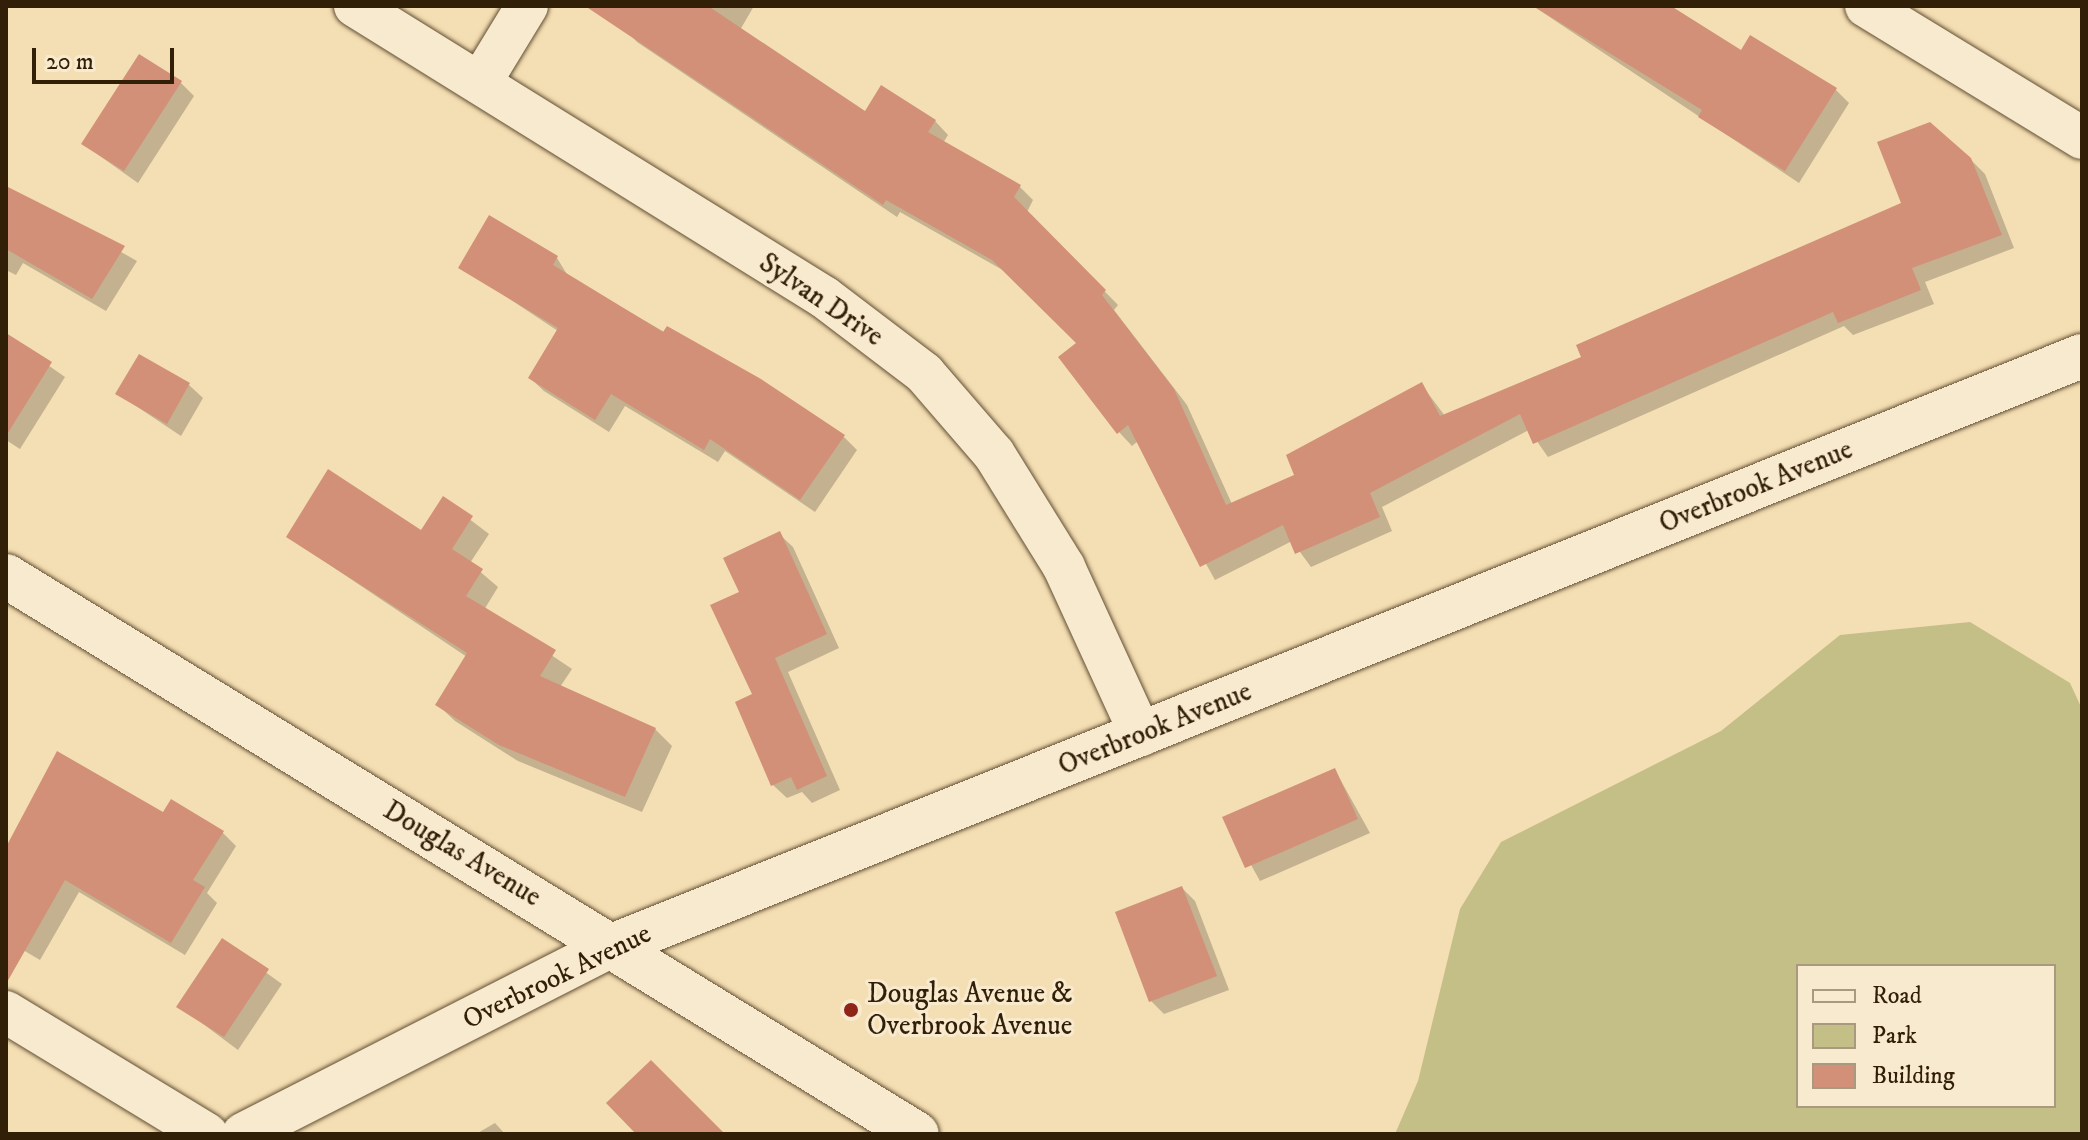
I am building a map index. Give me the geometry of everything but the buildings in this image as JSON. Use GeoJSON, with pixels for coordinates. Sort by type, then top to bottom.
{"type":"FeatureCollection","features":[{"type":"Feature","properties":{"kind":"street","name":"Sylvan Drive"},"geometry":{"type":"LineString","coordinates":[[355,6],[824,297],[924,373],[994,454],[1064,567],[1141,735]]}},
{"type":"Feature","properties":{"kind":"street"},"geometry":{"type":"LineString","coordinates":[[480,83],[527,6]]}},
{"type":"Feature","properties":{"kind":"street"},"geometry":{"type":"LineString","coordinates":[[1866,6],[2082,138]]}},
{"type":"Feature","properties":{"kind":"street","name":"Overbrook Avenue"},"geometry":{"type":"LineString","coordinates":[[243,1134],[612,946],[2082,356]]}},
{"type":"Feature","properties":{"kind":"street","name":"Douglas Avenue"},"geometry":{"type":"LineString","coordinates":[[6,576],[917,1134]]}},
{"type":"Feature","properties":{"kind":"street"},"geometry":{"type":"LineString","coordinates":[[6,1012],[207,1134]]}},
{"type":"Feature","properties":{"kind":"green space"},"geometry":{"type":"Polygon","coordinates":[[[1970,622],[2070,683],[2082,709],[2082,1134],[1395,1134],[1418,1081],[1460,909],[1501,842],[1721,731],[1840,635],[1970,622]]]}},
{"type":"Feature","properties":{"kind":"place","name":"Douglas Avenue & Overbrook Avenue"},"geometry":{"type":"Point","coordinates":[851,1010]}}]}
